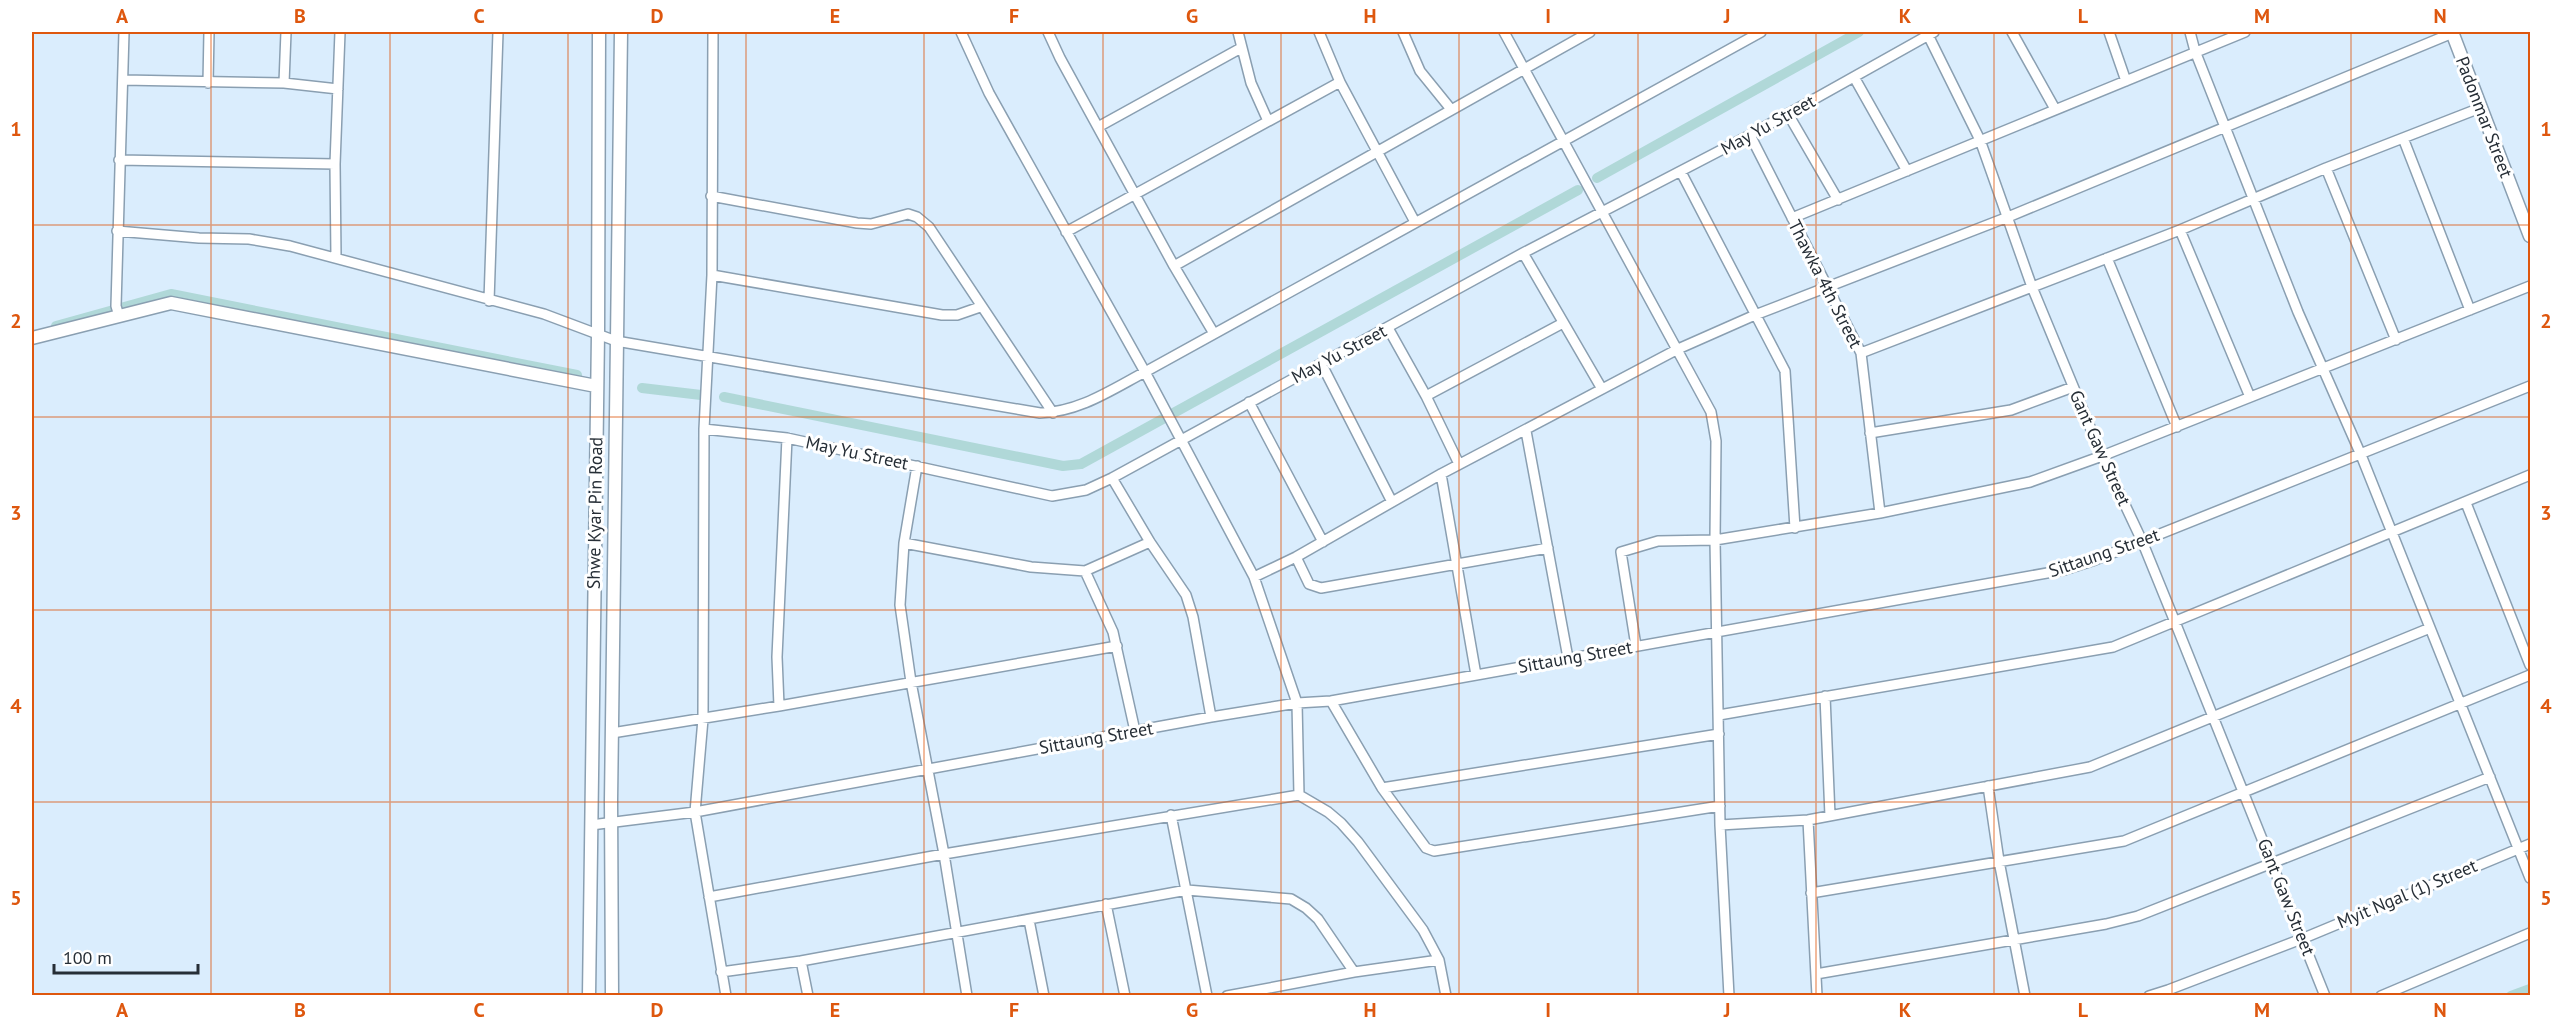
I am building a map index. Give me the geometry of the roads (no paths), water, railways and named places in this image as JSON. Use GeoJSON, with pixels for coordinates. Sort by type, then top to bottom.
{"type":"FeatureCollection","features":[{"type":"Feature","properties":{"kind":"street"},"geometry":{"type":"LineString","coordinates":[[119,315],[117,231],[124,32]]}},
{"type":"Feature","properties":{"kind":"street"},"geometry":{"type":"LineString","coordinates":[[208,83],[209,32]]}},
{"type":"Feature","properties":{"kind":"street"},"geometry":{"type":"LineString","coordinates":[[284,83],[286,32]]}},
{"type":"Feature","properties":{"kind":"street"},"geometry":{"type":"LineString","coordinates":[[336,257],[335,164],[340,32]]}},
{"type":"Feature","properties":{"kind":"street"},"geometry":{"type":"LineString","coordinates":[[489,301],[498,32]]}},
{"type":"Feature","properties":{"kind":"street","name":"Shwe Kyar Pin Road"},"geometry":{"type":"LineString","coordinates":[[589,996],[598,334],[599,32]]}},
{"type":"Feature","properties":{"kind":"street","name":"Shwe Kyar Pin Road"},"geometry":{"type":"LineString","coordinates":[[612,996],[611,823],[621,32]]}},
{"type":"Feature","properties":{"kind":"street"},"geometry":{"type":"LineString","coordinates":[[713,32],[712,275],[704,429],[703,719],[695,812],[726,996]]}},
{"type":"Feature","properties":{"kind":"street"},"geometry":{"type":"LineString","coordinates":[[961,32],[989,93],[1145,372],[1254,577],[1297,703],[1299,795]]}},
{"type":"Feature","properties":{"kind":"street"},"geometry":{"type":"LineString","coordinates":[[1048,32],[1174,266],[1213,332]]}},
{"type":"Feature","properties":{"kind":"street"},"geometry":{"type":"LineString","coordinates":[[1238,32],[1255,96],[1268,122]]}},
{"type":"Feature","properties":{"kind":"street"},"geometry":{"type":"LineString","coordinates":[[1319,32],[1340,82],[1415,222]]}},
{"type":"Feature","properties":{"kind":"street"},"geometry":{"type":"LineString","coordinates":[[1403,32],[1420,70],[1450,108]]}},
{"type":"Feature","properties":{"kind":"street"},"geometry":{"type":"LineString","coordinates":[[1504,32],[1711,412],[1716,441],[1715,540],[1720,825],[1729,996]]}},
{"type":"Feature","properties":{"kind":"street"},"geometry":{"type":"LineString","coordinates":[[1174,266],[1377,153],[1450,108],[1590,32]]}},
{"type":"Feature","properties":{"kind":"street"},"geometry":{"type":"LineString","coordinates":[[117,231],[199,238],[249,238],[336,257],[489,301],[555,317],[616,341],[1040,413],[1053,413],[1076,408],[1145,372],[1213,332],[1761,32]]}},
{"type":"Feature","properties":{"kind":"street"},"geometry":{"type":"LineString","coordinates":[[2012,32],[2055,109]]}},
{"type":"Feature","properties":{"kind":"street"},"geometry":{"type":"LineString","coordinates":[[2109,32],[2126,81]]}},
{"type":"Feature","properties":{"kind":"street"},"geometry":{"type":"LineString","coordinates":[[2190,32],[2195,51],[2298,312],[2361,455],[2530,878]]}},
{"type":"Feature","properties":{"kind":"street"},"geometry":{"type":"LineString","coordinates":[[1792,218],[2245,32]]}},
{"type":"Feature","properties":{"kind":"street"},"geometry":{"type":"LineString","coordinates":[[1254,577],[1296,557],[1459,464],[1526,431],[1678,349],[1755,315],[2008,217],[2453,32]]}},
{"type":"Feature","properties":{"kind":"street","name":"Padonmar Street"},"geometry":{"type":"LineString","coordinates":[[2453,32],[2530,236]]}},
{"type":"Feature","properties":{"kind":"street","name":"May Yu Street"},"geometry":{"type":"LineString","coordinates":[[704,429],[787,438],[1052,496],[1086,490],[1181,441],[1523,253],[1750,135],[1931,33]]}},
{"type":"Feature","properties":{"kind":"street","name":"Gant Gaw Street"},"geometry":{"type":"LineString","coordinates":[[1931,33],[1980,141],[2032,287],[2102,456],[2142,541],[2304,938],[2325,996]]}},
{"type":"Feature","properties":{"kind":"street"},"geometry":{"type":"LineString","coordinates":[[1098,127],[1241,48]]}},
{"type":"Feature","properties":{"kind":"street"},"geometry":{"type":"LineString","coordinates":[[1854,76],[1907,171]]}},
{"type":"Feature","properties":{"kind":"street"},"geometry":{"type":"LineString","coordinates":[[123,80],[284,83],[338,89]]}},
{"type":"Feature","properties":{"kind":"street"},"geometry":{"type":"LineString","coordinates":[[1066,232],[1340,82]]}},
{"type":"Feature","properties":{"kind":"street"},"geometry":{"type":"LineString","coordinates":[[1861,353],[2180,230],[2326,168],[2480,108]]}},
{"type":"Feature","properties":{"kind":"street"},"geometry":{"type":"LineString","coordinates":[[1788,114],[1838,200]]}},
{"type":"Feature","properties":{"kind":"street","name":"Thawka 4th Street"},"geometry":{"type":"LineString","coordinates":[[1750,135],[1861,353],[1880,513]]}},
{"type":"Feature","properties":{"kind":"street"},"geometry":{"type":"LineString","coordinates":[[2403,138],[2470,310]]}},
{"type":"Feature","properties":{"kind":"street"},"geometry":{"type":"LineString","coordinates":[[119,160],[335,164]]}},
{"type":"Feature","properties":{"kind":"street"},"geometry":{"type":"LineString","coordinates":[[2326,168],[2396,340]]}},
{"type":"Feature","properties":{"kind":"street"},"geometry":{"type":"LineString","coordinates":[[1681,172],[1785,370],[1796,528]]}},
{"type":"Feature","properties":{"kind":"street"},"geometry":{"type":"LineString","coordinates":[[711,196],[857,223],[871,224],[908,214],[917,218],[929,227],[980,307],[1053,413]]}},
{"type":"Feature","properties":{"kind":"street"},"geometry":{"type":"LineString","coordinates":[[2180,230],[2250,398]]}},
{"type":"Feature","properties":{"kind":"street"},"geometry":{"type":"LineString","coordinates":[[1523,253],[1602,389]]}},
{"type":"Feature","properties":{"kind":"street"},"geometry":{"type":"LineString","coordinates":[[2108,258],[2177,427]]}},
{"type":"Feature","properties":{"kind":"street"},"geometry":{"type":"LineString","coordinates":[[712,275],[942,315],[957,315],[980,307]]}},
{"type":"Feature","properties":{"kind":"street"},"geometry":{"type":"LineString","coordinates":[[1636,646],[1621,552],[1658,541],[1715,540],[1796,528],[2030,482],[2177,427],[2530,286]]}},
{"type":"Feature","properties":{"kind":"street"},"geometry":{"type":"LineString","coordinates":[[32,338],[171,303],[596,386]]}},
{"type":"Feature","properties":{"kind":"street"},"geometry":{"type":"LineString","coordinates":[[1426,396],[1563,323]]}},
{"type":"Feature","properties":{"kind":"street"},"geometry":{"type":"LineString","coordinates":[[1388,328],[1426,396],[1459,464]]}},
{"type":"Feature","properties":{"kind":"street"},"geometry":{"type":"LineString","coordinates":[[1321,363],[1392,502]]}},
{"type":"Feature","properties":{"kind":"street","name":"Sittaung Street"},"geometry":{"type":"LineString","coordinates":[[591,825],[695,812],[1211,717],[1297,703],[1331,701],[2064,570],[2361,455],[2530,386]]}},
{"type":"Feature","properties":{"kind":"street"},"geometry":{"type":"LineString","coordinates":[[1870,433],[2011,410],[2073,387]]}},
{"type":"Feature","properties":{"kind":"street"},"geometry":{"type":"LineString","coordinates":[[1249,402],[1323,542]]}},
{"type":"Feature","properties":{"kind":"street"},"geometry":{"type":"LineString","coordinates":[[1526,431],[1568,658]]}},
{"type":"Feature","properties":{"kind":"street"},"geometry":{"type":"LineString","coordinates":[[779,706],[777,657],[787,438]]}},
{"type":"Feature","properties":{"kind":"street"},"geometry":{"type":"LineString","coordinates":[[917,466],[904,543],[900,605],[911,682],[944,854],[967,996]]}},
{"type":"Feature","properties":{"kind":"street"},"geometry":{"type":"LineString","coordinates":[[1441,474],[1476,675]]}},
{"type":"Feature","properties":{"kind":"street"},"geometry":{"type":"LineString","coordinates":[[1719,715],[2113,647],[2530,475]]}},
{"type":"Feature","properties":{"kind":"street"},"geometry":{"type":"LineString","coordinates":[[1112,478],[1150,542],[1186,595],[1193,617],[1211,717]]}},
{"type":"Feature","properties":{"kind":"street"},"geometry":{"type":"LineString","coordinates":[[2466,503],[2530,665]]}},
{"type":"Feature","properties":{"kind":"street"},"geometry":{"type":"LineString","coordinates":[[904,543],[1031,567],[1085,571],[1150,542]]}},
{"type":"Feature","properties":{"kind":"street"},"geometry":{"type":"LineString","coordinates":[[1296,557],[1309,584],[1322,588],[1548,548]]}},
{"type":"Feature","properties":{"kind":"street"},"geometry":{"type":"LineString","coordinates":[[1085,571],[1104,609],[1117,646],[1135,731]]}},
{"type":"Feature","properties":{"kind":"street"},"geometry":{"type":"LineString","coordinates":[[1720,825],[1808,820],[2090,767],[2430,628]]}},
{"type":"Feature","properties":{"kind":"street"},"geometry":{"type":"LineString","coordinates":[[612,733],[1117,646]]}},
{"type":"Feature","properties":{"kind":"street"},"geometry":{"type":"LineString","coordinates":[[1811,893],[2124,841],[2530,675]]}},
{"type":"Feature","properties":{"kind":"street"},"geometry":{"type":"LineString","coordinates":[[1825,696],[1830,816]]}},
{"type":"Feature","properties":{"kind":"street"},"geometry":{"type":"LineString","coordinates":[[1331,701],[1383,788],[1426,848],[1441,852],[1720,806]]}},
{"type":"Feature","properties":{"kind":"street"},"geometry":{"type":"LineString","coordinates":[[1383,788],[1719,735]]}},
{"type":"Feature","properties":{"kind":"street"},"geometry":{"type":"LineString","coordinates":[[1816,974],[2106,924],[2138,916],[2490,777]]}},
{"type":"Feature","properties":{"kind":"street"},"geometry":{"type":"LineString","coordinates":[[1988,786],[1999,861],[2025,996]]}},
{"type":"Feature","properties":{"kind":"street"},"geometry":{"type":"LineString","coordinates":[[709,897],[944,854],[1299,795],[1328,812],[1358,842],[1423,930],[1439,960],[1446,996]]}},
{"type":"Feature","properties":{"kind":"street"},"geometry":{"type":"LineString","coordinates":[[1171,815],[1207,996]]}},
{"type":"Feature","properties":{"kind":"street"},"geometry":{"type":"LineString","coordinates":[[1808,820],[1817,996]]}},
{"type":"Feature","properties":{"kind":"street","name":"Myit Ngal (1) Street"},"geometry":{"type":"LineString","coordinates":[[2149,996],[2304,938],[2530,844]]}},
{"type":"Feature","properties":{"kind":"street"},"geometry":{"type":"LineString","coordinates":[[721,972],[801,961],[956,934],[1187,890],[1291,899],[1318,919],[1354,972]]}},
{"type":"Feature","properties":{"kind":"street"},"geometry":{"type":"LineString","coordinates":[[1106,904],[1125,996]]}},
{"type":"Feature","properties":{"kind":"street"},"geometry":{"type":"LineString","coordinates":[[1029,920],[1044,996]]}},
{"type":"Feature","properties":{"kind":"street"},"geometry":{"type":"LineString","coordinates":[[2381,996],[2530,933]]}},
{"type":"Feature","properties":{"kind":"street"},"geometry":{"type":"LineString","coordinates":[[1227,996],[1354,972],[1439,960]]}},
{"type":"Feature","properties":{"kind":"street"},"geometry":{"type":"LineString","coordinates":[[801,961],[808,996]]}},
{"type":"Feature","properties":{"kind":"waterway"},"geometry":{"type":"LineString","coordinates":[[1597,178],[1859,32]]}},
{"type":"Feature","properties":{"kind":"waterway"},"geometry":{"type":"LineString","coordinates":[[724,397],[1063,466],[1081,464],[1578,190]]}},
{"type":"Feature","properties":{"kind":"waterway"},"geometry":{"type":"LineString","coordinates":[[56,326],[171,294],[577,375]]}},
{"type":"Feature","properties":{"kind":"waterway"},"geometry":{"type":"LineString","coordinates":[[642,388],[701,395]]}},
{"type":"Feature","properties":{"kind":"waterway"},"geometry":{"type":"LineString","coordinates":[[2511,996],[2530,989]]}}]}
